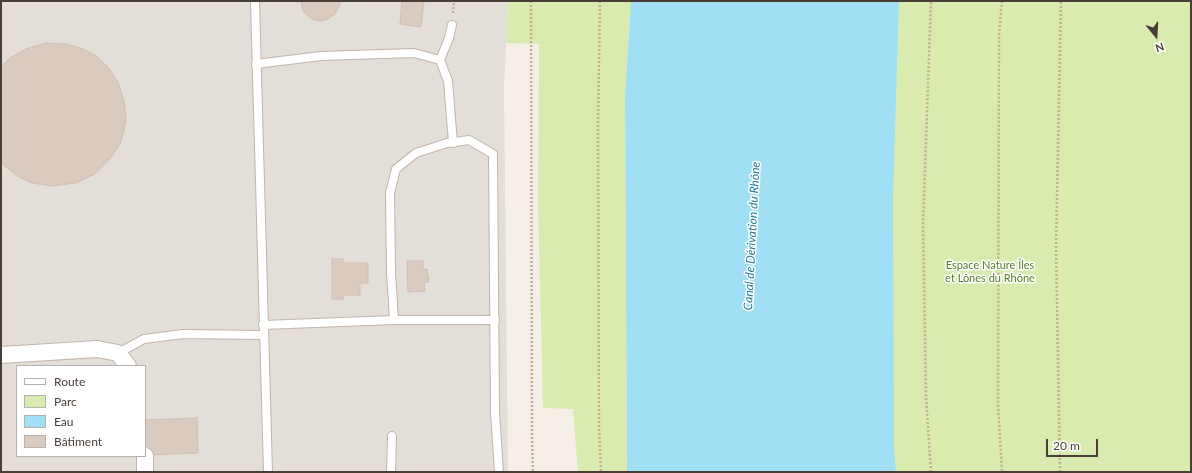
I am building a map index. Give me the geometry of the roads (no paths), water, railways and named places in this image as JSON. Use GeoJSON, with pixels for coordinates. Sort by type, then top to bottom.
{"type":"FeatureCollection","features":[{"type":"Feature","properties":{"kind":"street"},"geometry":{"type":"LineString","coordinates":[[1,355],[97,349],[118,353],[127,365]]}},
{"type":"Feature","properties":{"kind":"street"},"geometry":{"type":"LineString","coordinates":[[145,457],[145,472]]}},
{"type":"Feature","properties":{"kind":"lane"},"geometry":{"type":"LineString","coordinates":[[255,1],[268,472]]}},
{"type":"Feature","properties":{"kind":"lane"},"geometry":{"type":"LineString","coordinates":[[452,25],[449,38],[440,60],[448,81],[453,142]]}},
{"type":"Feature","properties":{"kind":"lane"},"geometry":{"type":"LineString","coordinates":[[256,64],[321,56],[414,53],[440,60]]}},
{"type":"Feature","properties":{"kind":"lane"},"geometry":{"type":"LineString","coordinates":[[394,320],[391,272],[390,193],[396,169],[416,152],[453,142],[469,140],[493,154],[495,412],[499,472]]}},
{"type":"Feature","properties":{"kind":"lane"},"geometry":{"type":"LineString","coordinates":[[263,325],[394,320],[495,320]]}},
{"type":"Feature","properties":{"kind":"lane"},"geometry":{"type":"LineString","coordinates":[[118,353],[144,339],[183,334],[264,335]]}},
{"type":"Feature","properties":{"kind":"lane"},"geometry":{"type":"LineString","coordinates":[[391,472],[392,436]]}},
{"type":"Feature","properties":{"kind":"water","name":"Canal de Dérivation du Rhône"},"geometry":{"type":"Polygon","coordinates":[[[631,1],[899,1],[893,198],[894,448],[896,472],[627,472],[625,95],[631,1]]]}},
{"type":"Feature","properties":{"kind":"park label","name":"Espace Nature Îles et Lônes du Rhône"},"geometry":{"type":"Point","coordinates":[990,271]}}]}
